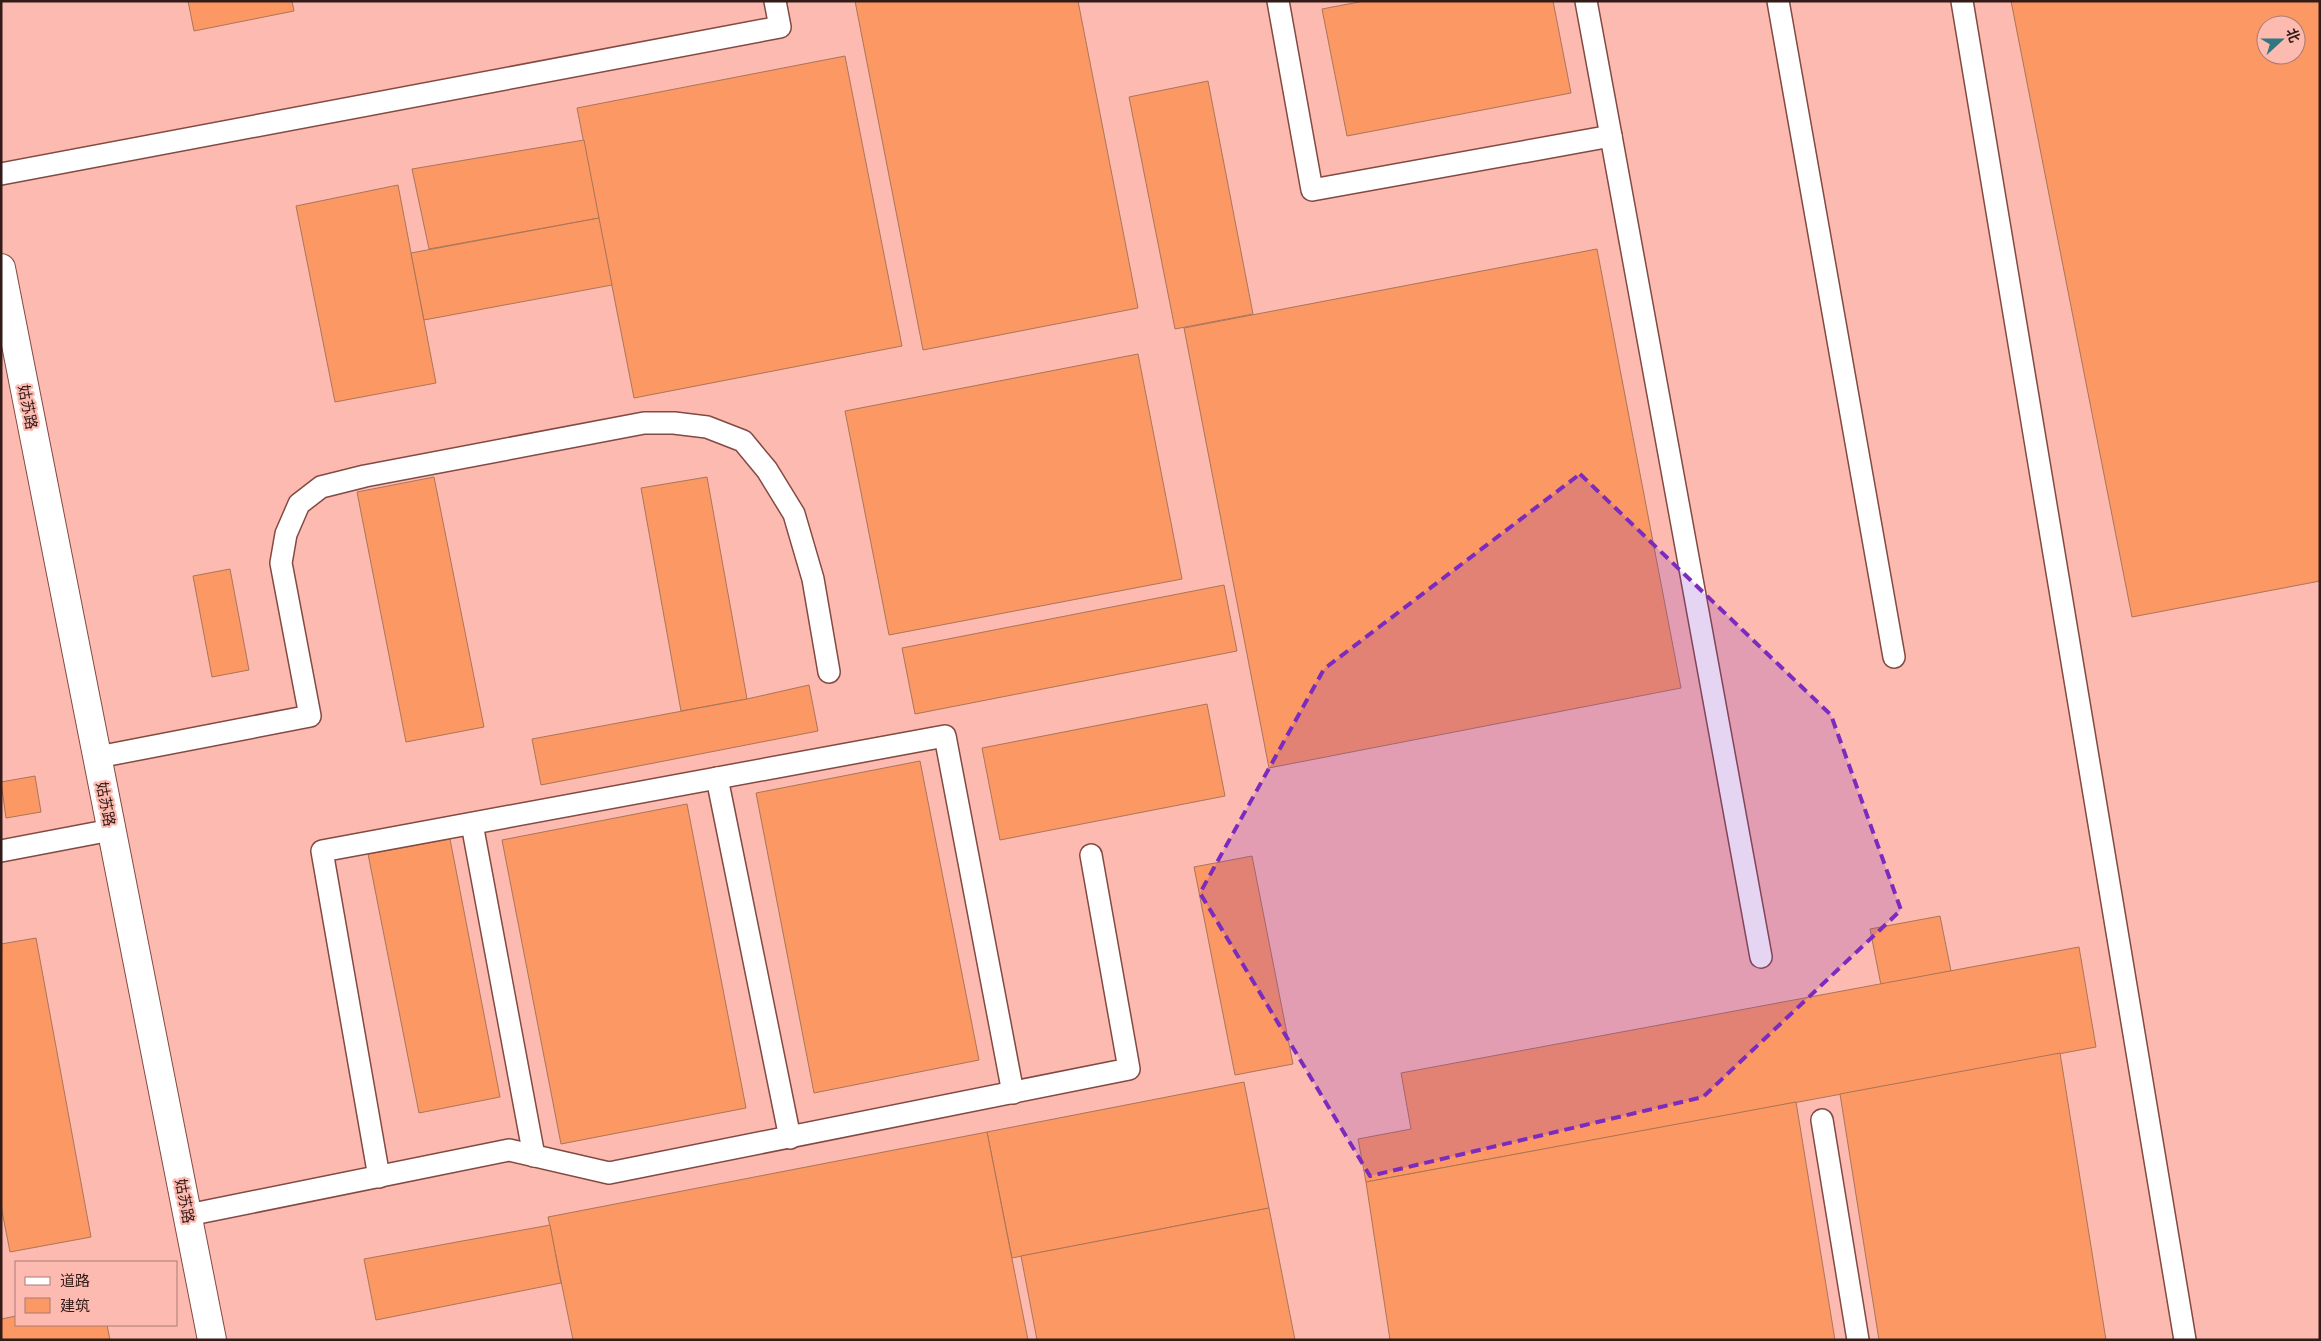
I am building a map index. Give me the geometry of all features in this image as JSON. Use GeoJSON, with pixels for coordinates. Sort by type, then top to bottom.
{"type":"FeatureCollection","features":[{"type":"Feature","properties":{"kind":"street","name":"姑苏路"},"geometry":{"type":"LineString","coordinates":[[1,268],[212,1340]]}},
{"type":"Feature","properties":{"kind":"lane"},"geometry":{"type":"LineString","coordinates":[[1,174],[780,27],[775,1]]}},
{"type":"Feature","properties":{"kind":"lane"},"geometry":{"type":"LineString","coordinates":[[1278,1],[1312,190],[1611,136]]}},
{"type":"Feature","properties":{"kind":"lane"},"geometry":{"type":"LineString","coordinates":[[1586,1],[1761,958]]}},
{"type":"Feature","properties":{"kind":"lane"},"geometry":{"type":"LineString","coordinates":[[1778,1],[1894,656]]}},
{"type":"Feature","properties":{"kind":"lane"},"geometry":{"type":"LineString","coordinates":[[1962,1],[2185,1340]]}},
{"type":"Feature","properties":{"kind":"lane"},"geometry":{"type":"LineString","coordinates":[[98,758],[310,716],[281,563],[286,534],[299,504],[321,487],[365,476],[644,423],[674,423],[707,427],[734,437],[743,441],[767,470],[794,514],[813,579],[829,672]]}},
{"type":"Feature","properties":{"kind":"lane"},"geometry":{"type":"LineString","coordinates":[[379,1176],[322,851],[945,736],[1013,1093]]}},
{"type":"Feature","properties":{"kind":"lane"},"geometry":{"type":"LineString","coordinates":[[717,778],[790,1138]]}},
{"type":"Feature","properties":{"kind":"lane"},"geometry":{"type":"LineString","coordinates":[[472,824],[534,1156]]}},
{"type":"Feature","properties":{"kind":"lane"},"geometry":{"type":"LineString","coordinates":[[1,851],[112,830]]}},
{"type":"Feature","properties":{"kind":"lane"},"geometry":{"type":"LineString","coordinates":[[188,1215],[510,1150],[609,1173],[1129,1069],[1091,855]]}},
{"type":"Feature","properties":{"kind":"lane"},"geometry":{"type":"LineString","coordinates":[[1822,1120],[1858,1340]]}},
{"type":"Feature","properties":{"kind":"highlighted area"},"geometry":{"type":"Polygon","coordinates":[[[1580,474],[1831,715],[1901,910],[1703,1097],[1370,1176],[1200,893],[1324,669],[1580,474]]]}},
{"type":"Feature","properties":{"kind":"building"},"geometry":{"type":"Polygon","coordinates":[[[188,1],[292,1],[294,11],[194,31],[188,1]]]}},
{"type":"Feature","properties":{"kind":"building"},"geometry":{"type":"Polygon","coordinates":[[[855,1],[1078,1],[1138,308],[923,350],[855,1]]]}},
{"type":"Feature","properties":{"kind":"building"},"geometry":{"type":"Polygon","coordinates":[[[1364,1],[1553,1],[1571,93],[1347,136],[1322,9],[1364,1]]]}},
{"type":"Feature","properties":{"kind":"building"},"geometry":{"type":"Polygon","coordinates":[[[2011,1],[2320,1],[2320,581],[2132,617],[2011,1]]]}},
{"type":"Feature","properties":{"kind":"building"},"geometry":{"type":"Polygon","coordinates":[[[845,56],[902,346],[634,398],[577,108],[845,56]]]}},
{"type":"Feature","properties":{"kind":"building"},"geometry":{"type":"Polygon","coordinates":[[[1208,81],[1253,314],[1175,329],[1129,97],[1208,81]]]}},
{"type":"Feature","properties":{"kind":"building"},"geometry":{"type":"Polygon","coordinates":[[[584,140],[599,218],[429,249],[412,169],[584,140]]]}},
{"type":"Feature","properties":{"kind":"building"},"geometry":{"type":"Polygon","coordinates":[[[398,185],[436,383],[335,402],[296,206],[398,185]]]}},
{"type":"Feature","properties":{"kind":"building"},"geometry":{"type":"Polygon","coordinates":[[[599,218],[612,285],[424,320],[411,253],[599,218]]]}},
{"type":"Feature","properties":{"kind":"building"},"geometry":{"type":"Polygon","coordinates":[[[1597,249],[1681,688],[1269,768],[1184,328],[1597,249]]]}},
{"type":"Feature","properties":{"kind":"building"},"geometry":{"type":"Polygon","coordinates":[[[1138,354],[1182,579],[889,635],[845,411],[1138,354]]]}},
{"type":"Feature","properties":{"kind":"building"},"geometry":{"type":"Polygon","coordinates":[[[434,477],[484,727],[406,742],[357,492],[434,477]]]}},
{"type":"Feature","properties":{"kind":"building"},"geometry":{"type":"Polygon","coordinates":[[[707,477],[747,699],[681,711],[641,488],[707,477]]]}},
{"type":"Feature","properties":{"kind":"building"},"geometry":{"type":"Polygon","coordinates":[[[230,569],[249,670],[212,677],[193,576],[230,569]]]}},
{"type":"Feature","properties":{"kind":"building"},"geometry":{"type":"Polygon","coordinates":[[[1224,585],[1237,651],[915,714],[902,648],[1224,585]]]}},
{"type":"Feature","properties":{"kind":"building"},"geometry":{"type":"Polygon","coordinates":[[[809,685],[818,731],[541,785],[532,739],[747,699],[809,685]]]}},
{"type":"Feature","properties":{"kind":"building"},"geometry":{"type":"Polygon","coordinates":[[[1207,704],[1225,796],[1000,840],[982,748],[1207,704]]]}},
{"type":"Feature","properties":{"kind":"building"},"geometry":{"type":"Polygon","coordinates":[[[920,761],[979,1060],[814,1093],[756,793],[920,761]]]}},
{"type":"Feature","properties":{"kind":"building"},"geometry":{"type":"Polygon","coordinates":[[[35,776],[41,812],[6,818],[1,782],[35,776]]]}},
{"type":"Feature","properties":{"kind":"building"},"geometry":{"type":"Polygon","coordinates":[[[687,804],[746,1108],[561,1144],[502,840],[687,804]]]}},
{"type":"Feature","properties":{"kind":"building"},"geometry":{"type":"Polygon","coordinates":[[[450,839],[500,1097],[419,1113],[368,854],[450,839]]]}},
{"type":"Feature","properties":{"kind":"building"},"geometry":{"type":"Polygon","coordinates":[[[1252,856],[1293,1064],[1235,1075],[1194,867],[1252,856]]]}},
{"type":"Feature","properties":{"kind":"building"},"geometry":{"type":"Polygon","coordinates":[[[1940,916],[1951,971],[1881,985],[1870,929],[1940,916]]]}},
{"type":"Feature","properties":{"kind":"building"},"geometry":{"type":"Polygon","coordinates":[[[36,938],[91,1237],[10,1252],[1,1206],[1,944],[36,938]]]}},
{"type":"Feature","properties":{"kind":"building"},"geometry":{"type":"Polygon","coordinates":[[[2079,947],[2096,1047],[1366,1182],[1358,1139],[1411,1129],[1401,1073],[2079,947]]]}},
{"type":"Feature","properties":{"kind":"building"},"geometry":{"type":"Polygon","coordinates":[[[2060,1053],[2106,1340],[1879,1340],[1840,1094],[2060,1053]]]}},
{"type":"Feature","properties":{"kind":"building"},"geometry":{"type":"Polygon","coordinates":[[[1244,1082],[1269,1208],[1012,1258],[987,1132],[1244,1082]]]}},
{"type":"Feature","properties":{"kind":"building"},"geometry":{"type":"Polygon","coordinates":[[[1796,1102],[1835,1340],[1390,1340],[1366,1182],[1796,1102]]]}},
{"type":"Feature","properties":{"kind":"building"},"geometry":{"type":"Polygon","coordinates":[[[987,1132],[1028,1340],[573,1340],[548,1217],[987,1132]]]}},
{"type":"Feature","properties":{"kind":"building"},"geometry":{"type":"Polygon","coordinates":[[[1269,1208],[1295,1340],[1037,1340],[1021,1256],[1269,1208]]]}},
{"type":"Feature","properties":{"kind":"building"},"geometry":{"type":"Polygon","coordinates":[[[550,1225],[561,1283],[376,1320],[364,1259],[550,1225]]]}},
{"type":"Feature","properties":{"kind":"building"},"geometry":{"type":"Polygon","coordinates":[[[15,1316],[15,1326],[107,1326],[110,1340],[1,1340],[1,1319],[15,1316]]]}}]}
